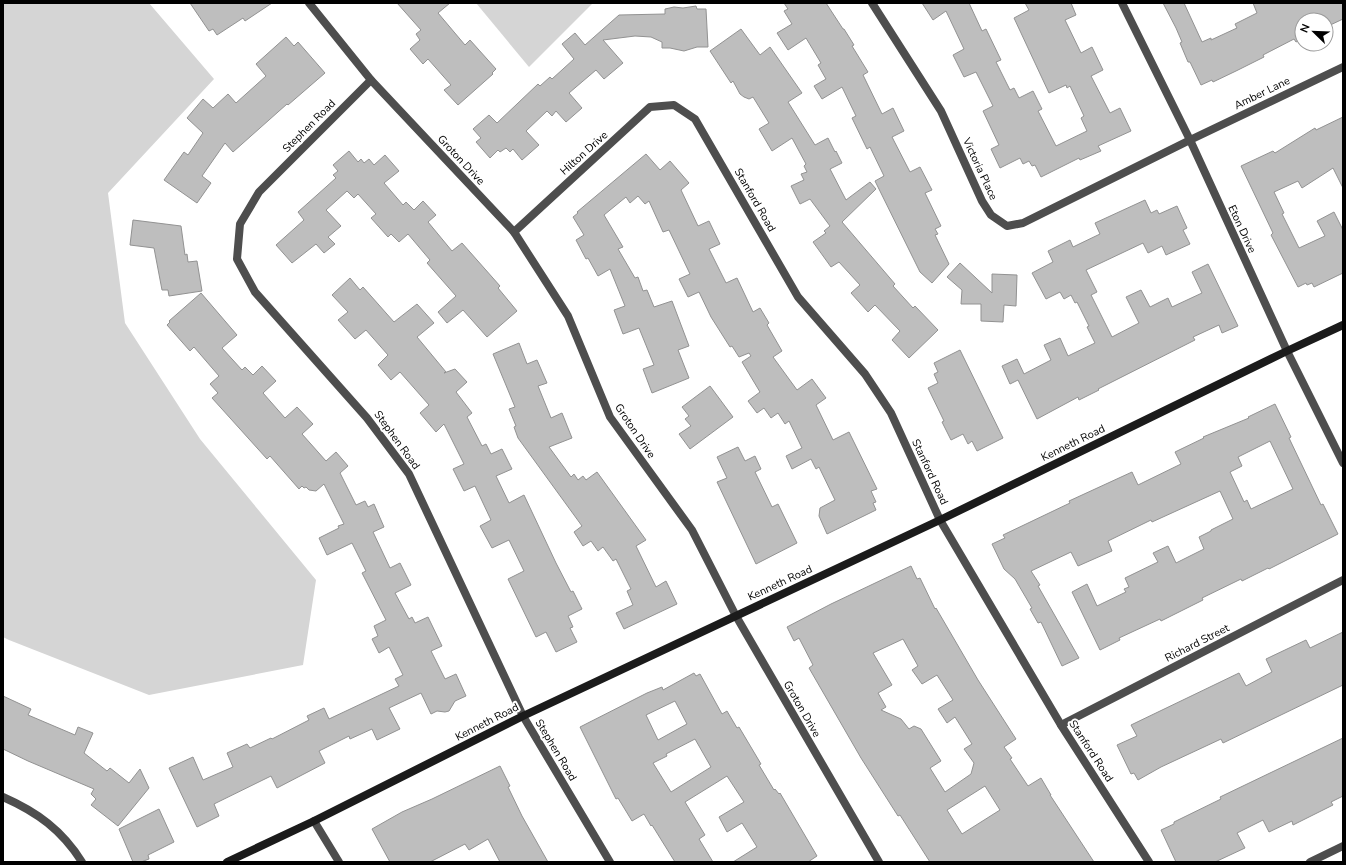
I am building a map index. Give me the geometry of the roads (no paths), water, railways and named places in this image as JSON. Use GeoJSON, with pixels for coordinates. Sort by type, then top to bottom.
{"type":"FeatureCollection","features":[{"type":"Feature","properties":{"kind":"street","name":"Groton Drive"},"geometry":{"type":"LineString","coordinates":[[309,3],[371,80],[514,232],[568,316],[610,417],[692,530],[736,616],[879,862]]}},
{"type":"Feature","properties":{"kind":"street","name":"Victoria Place"},"geometry":{"type":"LineString","coordinates":[[872,3],[941,112],[982,202],[991,215],[1007,226],[1023,223],[1190,140]]}},
{"type":"Feature","properties":{"kind":"street","name":"Eton Drive"},"geometry":{"type":"LineString","coordinates":[[1122,3],[1190,140],[1287,351],[1343,463]]}},
{"type":"Feature","properties":{"kind":"street","name":"Amber Lane"},"geometry":{"type":"LineString","coordinates":[[1190,140],[1343,66]]}},
{"type":"Feature","properties":{"kind":"street","name":"Stephen Road"},"geometry":{"type":"LineString","coordinates":[[371,80],[259,192],[240,224],[237,259],[255,292],[367,418],[409,474],[523,716],[610,862]]}},
{"type":"Feature","properties":{"kind":"street","name":"Hilton Drive"},"geometry":{"type":"LineString","coordinates":[[514,232],[650,107],[674,105]]}},
{"type":"Feature","properties":{"kind":"street","name":"Stanford Road"},"geometry":{"type":"LineString","coordinates":[[674,105],[695,119],[798,297],[865,374],[891,413],[940,520],[1061,725],[1149,862]]}},
{"type":"Feature","properties":{"kind":"street","name":"Kenneth Road"},"geometry":{"type":"LineString","coordinates":[[227,862],[314,821],[523,716],[940,520],[1343,325]]}},
{"type":"Feature","properties":{"kind":"street","name":"Richard Street"},"geometry":{"type":"LineString","coordinates":[[1061,725],[1343,580]]}},
{"type":"Feature","properties":{"kind":"street"},"geometry":{"type":"LineString","coordinates":[[3,797],[48,822],[63,836],[82,862]]}},
{"type":"Feature","properties":{"kind":"street"},"geometry":{"type":"LineString","coordinates":[[314,821],[339,862]]}},
{"type":"Feature","properties":{"kind":"street"},"geometry":{"type":"LineString","coordinates":[[1310,862],[1343,846]]}}]}
